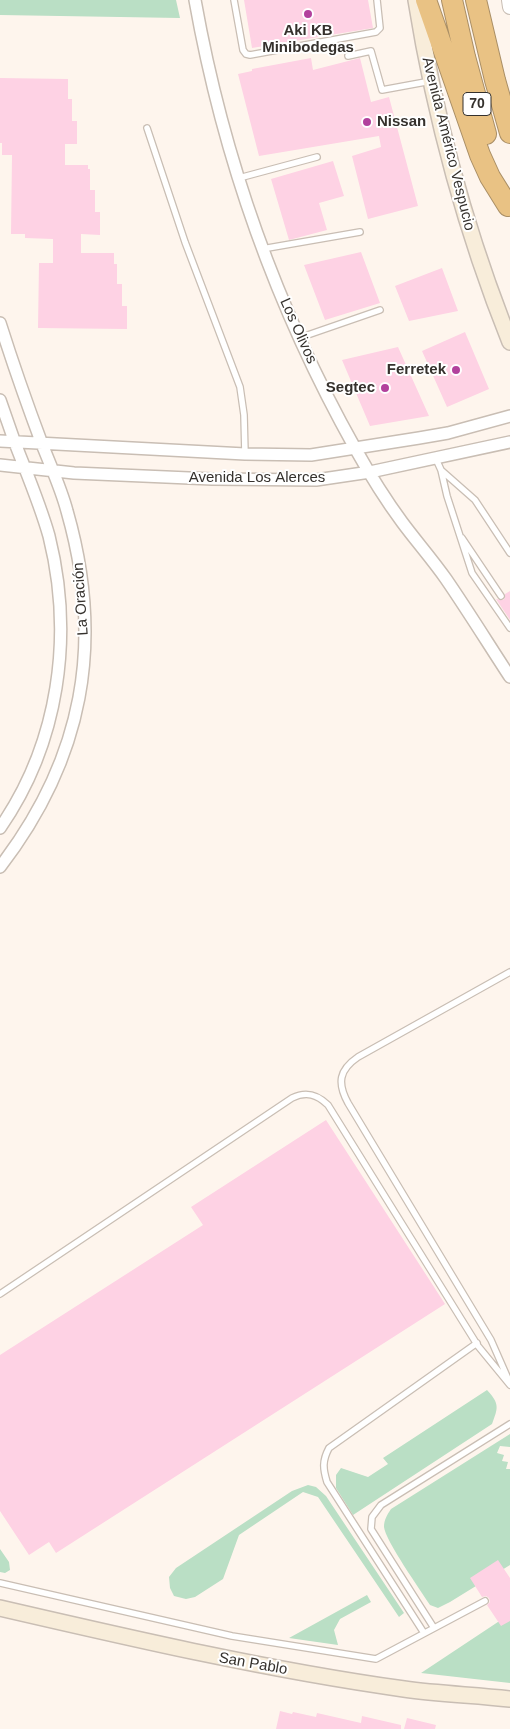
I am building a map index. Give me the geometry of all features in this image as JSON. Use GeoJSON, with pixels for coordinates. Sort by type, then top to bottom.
{"type":"FeatureCollection","features":[{"type":"Feature","properties":{"kind":"highway"},"geometry":{"type":"LineString","coordinates":[[426,0],[480,155],[490,177],[509,208]]}},
{"type":"Feature","properties":{"kind":"highway","name":"70"},"geometry":{"type":"LineString","coordinates":[[452,0],[477,102],[509,208]]}},
{"type":"Feature","properties":{"kind":"highway","name":"70"},"geometry":{"type":"LineString","coordinates":[[476,0],[510,133]]}},
{"type":"Feature","properties":{"kind":"main road","name":"Avenida Américo Vespucio"},"geometry":{"type":"LineString","coordinates":[[416,0],[431,80],[460,199],[481,265],[510,342]]}},
{"type":"Feature","properties":{"kind":"main road","name":"San Pablo"},"geometry":{"type":"LineString","coordinates":[[0,1608],[213,1657],[322,1677],[407,1689],[510,1698]]}},
{"type":"Feature","properties":{"kind":"street","name":"Los Olivos"},"geometry":{"type":"LineString","coordinates":[[195,0],[211,75],[239,178],[262,249],[299,338],[356,449],[370,472],[401,521],[446,579],[510,677]]}},
{"type":"Feature","properties":{"kind":"street"},"geometry":{"type":"LineString","coordinates":[[508,0],[510,6]]}},
{"type":"Feature","properties":{"kind":"street","name":"La Oración"},"geometry":{"type":"LineString","coordinates":[[0,323],[42,444],[61,490],[72,532],[82,584],[84,626],[82,683],[72,731],[58,772],[28,828],[0,868]]}},
{"type":"Feature","properties":{"kind":"street","name":"La Oración"},"geometry":{"type":"LineString","coordinates":[[0,400],[42,512],[54,560],[61,624],[59,668],[52,710],[41,749],[25,785],[0,828]]}},
{"type":"Feature","properties":{"kind":"street","name":"Avenida Los Alerces"},"geometry":{"type":"LineString","coordinates":[[0,441],[245,454],[311,455],[448,433],[510,416]]}},
{"type":"Feature","properties":{"kind":"street","name":"Avenida Los Alerces"},"geometry":{"type":"LineString","coordinates":[[0,465],[212,479],[316,480],[438,464],[510,442]]}},
{"type":"Feature","properties":{"kind":"lane"},"geometry":{"type":"LineString","coordinates":[[234,0],[243,50],[246,54],[250,55],[376,32],[380,28],[377,0]]}},
{"type":"Feature","properties":{"kind":"lane"},"geometry":{"type":"LineString","coordinates":[[348,56],[371,51],[382,90],[431,80]]}},
{"type":"Feature","properties":{"kind":"lane"},"geometry":{"type":"LineString","coordinates":[[147,128],[185,242],[240,387],[244,415],[245,454]]}},
{"type":"Feature","properties":{"kind":"lane"},"geometry":{"type":"LineString","coordinates":[[239,178],[317,157]]}},
{"type":"Feature","properties":{"kind":"lane"},"geometry":{"type":"LineString","coordinates":[[262,249],[360,232]]}},
{"type":"Feature","properties":{"kind":"lane"},"geometry":{"type":"LineString","coordinates":[[299,338],[380,310]]}},
{"type":"Feature","properties":{"kind":"lane"},"geometry":{"type":"LineString","coordinates":[[438,464],[457,530],[472,573],[510,628]]}},
{"type":"Feature","properties":{"kind":"lane"},"geometry":{"type":"LineString","coordinates":[[438,464],[475,500],[510,553]]}},
{"type":"Feature","properties":{"kind":"lane"},"geometry":{"type":"LineString","coordinates":[[457,530],[501,596]]}},
{"type":"Feature","properties":{"kind":"lane"},"geometry":{"type":"LineString","coordinates":[[510,972],[358,1056],[346,1067],[341,1079],[343,1094],[491,1340],[510,1384]]}},
{"type":"Feature","properties":{"kind":"lane"},"geometry":{"type":"LineString","coordinates":[[0,1294],[292,1098],[310,1094],[328,1104],[477,1343],[510,1384]]}},
{"type":"Feature","properties":{"kind":"lane"},"geometry":{"type":"LineString","coordinates":[[424,1633],[327,1482],[323,1470],[324,1457],[329,1448],[477,1343]]}},
{"type":"Feature","properties":{"kind":"lane"},"geometry":{"type":"LineString","coordinates":[[434,1628],[371,1529],[372,1517],[381,1505],[510,1424]]}},
{"type":"Feature","properties":{"kind":"lane"},"geometry":{"type":"LineString","coordinates":[[0,1583],[232,1636],[376,1659],[485,1601]]}},
{"type":"Feature","properties":{"kind":"green space"},"geometry":{"type":"Polygon","coordinates":[[[0,0],[176,0],[180,18],[0,15],[0,0]]]}},
{"type":"Feature","properties":{"kind":"green space"},"geometry":{"type":"Polygon","coordinates":[[[487,1390],[497,1406],[492,1424],[353,1515],[336,1488],[336,1475],[341,1468],[368,1477],[388,1464],[383,1458],[487,1390]]]}},
{"type":"Feature","properties":{"kind":"green space"},"geometry":{"type":"Polygon","coordinates":[[[510,1434],[510,1447],[500,1446],[497,1453],[504,1455],[502,1461],[508,1462],[506,1469],[510,1469],[510,1565],[438,1608],[430,1605],[390,1543],[384,1527],[386,1518],[391,1509],[510,1434]]]}},
{"type":"Feature","properties":{"kind":"green space"},"geometry":{"type":"Polygon","coordinates":[[[308,1485],[316,1487],[326,1496],[404,1613],[399,1617],[318,1497],[303,1492],[239,1535],[223,1579],[195,1597],[186,1599],[174,1596],[170,1588],[169,1577],[176,1568],[292,1491],[308,1485]]]}},
{"type":"Feature","properties":{"kind":"green space"},"geometry":{"type":"Polygon","coordinates":[[[0,1549],[9,1562],[10,1570],[5,1573],[0,1572],[0,1549]]]}},
{"type":"Feature","properties":{"kind":"green space"},"geometry":{"type":"Polygon","coordinates":[[[367,1595],[371,1602],[340,1619],[334,1630],[338,1645],[289,1638],[367,1595]]]}},
{"type":"Feature","properties":{"kind":"green space"},"geometry":{"type":"Polygon","coordinates":[[[510,1614],[510,1683],[421,1673],[510,1614]]]}},
{"type":"Feature","properties":{"kind":"building","name":"Aki KB Minibodegas"},"geometry":{"type":"Polygon","coordinates":[[[244,0],[368,0],[373,28],[252,48],[244,0]]]}},
{"type":"Feature","properties":{"kind":"building"},"geometry":{"type":"Polygon","coordinates":[[[311,58],[313,70],[360,58],[371,102],[389,97],[418,206],[368,219],[352,156],[381,147],[379,136],[259,156],[238,74],[252,71],[252,69],[311,58]]]}},
{"type":"Feature","properties":{"kind":"building"},"geometry":{"type":"Polygon","coordinates":[[[0,78],[68,79],[68,99],[72,99],[72,121],[77,121],[77,144],[65,144],[65,165],[88,165],[88,169],[90,169],[90,190],[95,190],[95,212],[100,212],[100,235],[81,234],[81,253],[114,253],[114,264],[117,264],[117,284],[122,284],[122,306],[127,306],[127,329],[38,328],[39,263],[53,263],[53,239],[25,238],[25,234],[11,234],[12,155],[2,155],[2,143],[0,143],[0,78]]]}},
{"type":"Feature","properties":{"kind":"building"},"geometry":{"type":"Polygon","coordinates":[[[333,161],[344,196],[319,203],[327,230],[289,240],[271,179],[333,161]]]}},
{"type":"Feature","properties":{"kind":"building"},"geometry":{"type":"Polygon","coordinates":[[[361,252],[380,303],[325,320],[304,265],[361,252]]]}},
{"type":"Feature","properties":{"kind":"building"},"geometry":{"type":"Polygon","coordinates":[[[442,268],[458,311],[409,321],[395,286],[442,268]]]}},
{"type":"Feature","properties":{"kind":"building","name":"Ferretek"},"geometry":{"type":"Polygon","coordinates":[[[465,332],[489,389],[447,407],[422,351],[465,332]]]}},
{"type":"Feature","properties":{"kind":"building","name":"Segtec"},"geometry":{"type":"Polygon","coordinates":[[[398,347],[429,416],[370,426],[342,360],[398,347]]]}},
{"type":"Feature","properties":{"kind":"building"},"geometry":{"type":"Polygon","coordinates":[[[510,591],[510,620],[496,599],[503,600],[505,594],[510,591]]]}},
{"type":"Feature","properties":{"kind":"building"},"geometry":{"type":"Polygon","coordinates":[[[326,1120],[445,1304],[56,1553],[49,1542],[29,1555],[0,1511],[0,1355],[203,1225],[191,1207],[326,1120]]]}},
{"type":"Feature","properties":{"kind":"building"},"geometry":{"type":"Polygon","coordinates":[[[498,1560],[510,1578],[510,1621],[501,1626],[487,1605],[490,1602],[489,1598],[486,1596],[482,1597],[470,1578],[498,1560]]]}},
{"type":"Feature","properties":{"kind":"building"},"geometry":{"type":"Polygon","coordinates":[[[280,1711],[316,1717],[317,1713],[361,1723],[362,1716],[401,1725],[401,1729],[276,1729],[280,1711]]]}},
{"type":"Feature","properties":{"kind":"building"},"geometry":{"type":"Polygon","coordinates":[[[407,1718],[436,1725],[435,1729],[404,1729],[407,1718]]]}},
{"type":"Feature","properties":{"kind":"place","name":"Aki KB Minibodegas"},"geometry":{"type":"Point","coordinates":[308,14]}},
{"type":"Feature","properties":{"kind":"place","name":"Nissan"},"geometry":{"type":"Point","coordinates":[367,122]}},
{"type":"Feature","properties":{"kind":"place","name":"Ferretek"},"geometry":{"type":"Point","coordinates":[456,370]}},
{"type":"Feature","properties":{"kind":"place","name":"Segtec"},"geometry":{"type":"Point","coordinates":[385,388]}}]}
